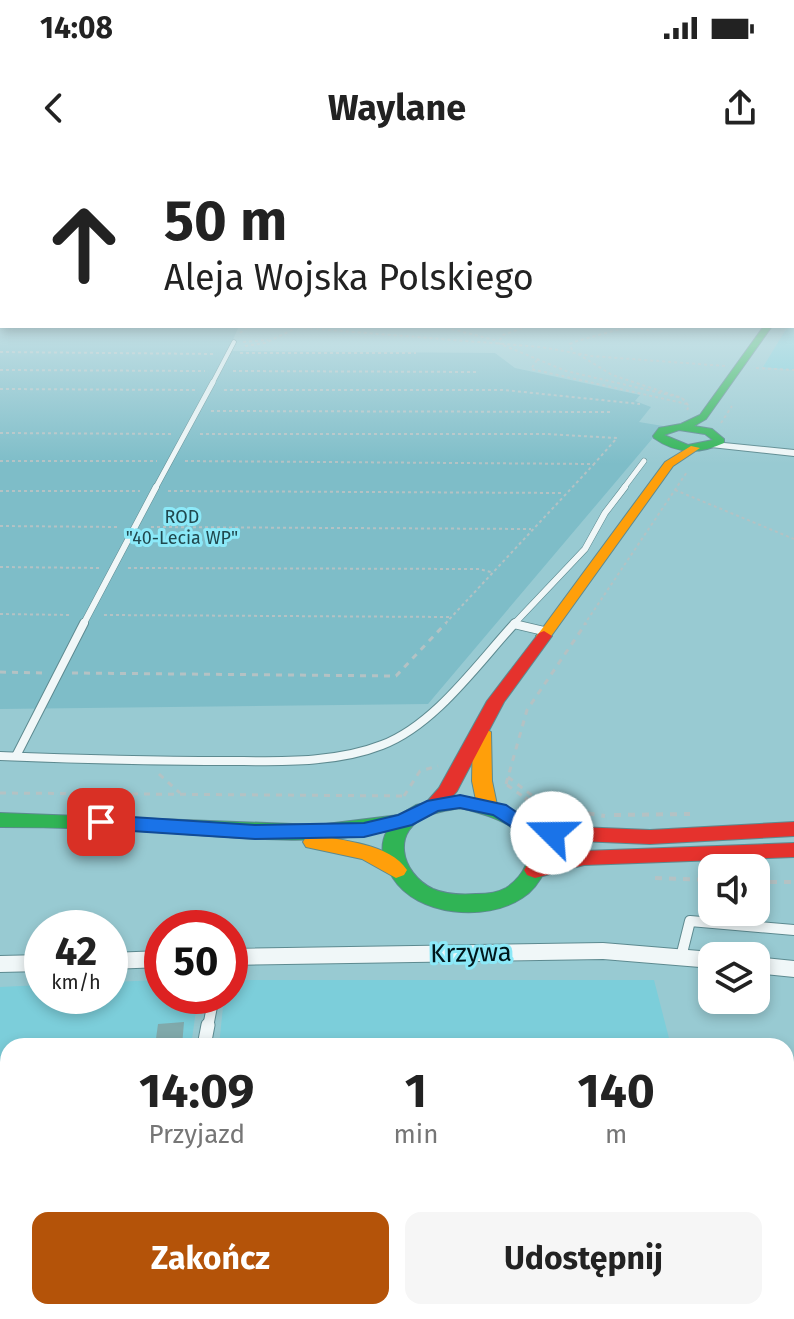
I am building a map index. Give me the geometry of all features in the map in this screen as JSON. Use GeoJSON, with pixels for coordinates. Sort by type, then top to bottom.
{"type":"FeatureCollection","features":[{"type":"Feature","properties":{"kind":"street"},"geometry":{"type":"LineString","coordinates":[[0,820],[129,823],[255,832],[364,830],[405,821],[434,805],[447,791],[496,701],[669,464],[702,427],[753,355]]}},
{"type":"Feature","properties":{"kind":"street"},"geometry":{"type":"LineString","coordinates":[[669,464],[672,449],[670,444],[659,438],[660,432],[684,427],[702,427],[780,451]]}},
{"type":"Feature","properties":{"kind":"street"},"geometry":{"type":"LineString","coordinates":[[702,427],[739,443],[794,453]]}},
{"type":"Feature","properties":{"kind":"street"},"geometry":{"type":"LineString","coordinates":[[670,444],[702,427]]}},
{"type":"Feature","properties":{"kind":"street"},"geometry":{"type":"LineString","coordinates":[[482,730],[482,781],[487,805]]}},
{"type":"Feature","properties":{"kind":"street"},"geometry":{"type":"LineString","coordinates":[[255,832],[364,851],[385,860],[424,895],[451,903],[483,904],[512,894],[530,880],[538,850],[531,832],[511,815],[487,805],[460,802],[434,805]]}},
{"type":"Feature","properties":{"kind":"street"},"geometry":{"type":"LineString","coordinates":[[396,870],[390,850],[392,839],[405,821]]}},
{"type":"Feature","properties":{"kind":"street"},"geometry":{"type":"LineString","coordinates":[[531,832],[650,837],[794,829]]}},
{"type":"Feature","properties":{"kind":"street"},"geometry":{"type":"LineString","coordinates":[[535,870],[588,857],[670,857],[794,850]]}},
{"type":"Feature","properties":{"kind":"street","name":"Krzywa"},"geometry":{"type":"LineString","coordinates":[[248,957],[603,951],[698,959]]}},
{"type":"Feature","properties":{"kind":"street"},"geometry":{"type":"LineString","coordinates":[[0,964],[24,963]]}},
{"type":"Feature","properties":{"kind":"street"},"geometry":{"type":"LineString","coordinates":[[770,966],[794,969]]}},
{"type":"Feature","properties":{"kind":"lane"},"geometry":{"type":"LineString","coordinates":[[16,756],[57,673],[227,355]]}},
{"type":"Feature","properties":{"kind":"lane"},"geometry":{"type":"LineString","coordinates":[[0,756],[275,761],[341,756],[383,745],[417,725],[465,680],[564,573],[570,562],[585,549],[605,513],[644,461]]}},
{"type":"Feature","properties":{"kind":"lane"},"geometry":{"type":"LineString","coordinates":[[514,624],[548,632]]}},
{"type":"Feature","properties":{"kind":"lane"},"geometry":{"type":"LineString","coordinates":[[681,957],[690,921],[794,930]]}},
{"type":"Feature","properties":{"kind":"lane"},"geometry":{"type":"LineString","coordinates":[[206,1038],[210,1014]]}},
{"type":"Feature","properties":{"kind":"path"},"geometry":{"type":"LineString","coordinates":[[526,355],[566,371],[682,398]]}},
{"type":"Feature","properties":{"kind":"path"},"geometry":{"type":"LineString","coordinates":[[579,355],[612,375],[682,398],[702,427]]}},
{"type":"Feature","properties":{"kind":"path"},"geometry":{"type":"LineString","coordinates":[[588,355],[794,370]]}},
{"type":"Feature","properties":{"kind":"path"},"geometry":{"type":"LineString","coordinates":[[747,368],[763,358]]}},
{"type":"Feature","properties":{"kind":"path"},"geometry":{"type":"LineString","coordinates":[[537,360],[531,369],[553,376],[665,397],[702,427]]}},
{"type":"Feature","properties":{"kind":"path"},"geometry":{"type":"LineString","coordinates":[[0,370],[477,372]]}},
{"type":"Feature","properties":{"kind":"path"},"geometry":{"type":"LineString","coordinates":[[0,389],[504,390],[640,404]]}},
{"type":"Feature","properties":{"kind":"path"},"geometry":{"type":"LineString","coordinates":[[734,402],[720,425],[740,440],[739,443]]}},
{"type":"Feature","properties":{"kind":"path"},"geometry":{"type":"LineString","coordinates":[[199,411],[611,412]]}},
{"type":"Feature","properties":{"kind":"path"},"geometry":{"type":"LineString","coordinates":[[0,433],[546,434],[617,438],[396,676],[0,672]]}},
{"type":"Feature","properties":{"kind":"path"},"geometry":{"type":"LineString","coordinates":[[0,461],[594,464]]}},
{"type":"Feature","properties":{"kind":"path"},"geometry":{"type":"LineString","coordinates":[[506,784],[527,710],[690,468]]}},
{"type":"Feature","properties":{"kind":"path"},"geometry":{"type":"LineString","coordinates":[[675,490],[794,539]]}},
{"type":"Feature","properties":{"kind":"path"},"geometry":{"type":"LineString","coordinates":[[0,491],[566,493]]}},
{"type":"Feature","properties":{"kind":"path"},"geometry":{"type":"LineString","coordinates":[[0,526],[531,529]]}},
{"type":"Feature","properties":{"kind":"path"},"geometry":{"type":"LineString","coordinates":[[0,567],[479,569],[491,572]]}},
{"type":"Feature","properties":{"kind":"path"},"geometry":{"type":"LineString","coordinates":[[0,614],[451,617]]}},
{"type":"Feature","properties":{"kind":"path"},"geometry":{"type":"LineString","coordinates":[[144,761],[182,794]]}},
{"type":"Feature","properties":{"kind":"path"},"geometry":{"type":"LineString","coordinates":[[0,793],[405,796]]}},
{"type":"Feature","properties":{"kind":"path"},"geometry":{"type":"LineString","coordinates":[[770,882],[794,882]]}},
{"type":"Feature","properties":{"kind":"shaded area"},"geometry":{"type":"Polygon","coordinates":[[[770,355],[794,355],[794,370],[763,367],[770,355]]]}},
{"type":"Feature","properties":{"kind":"shaded area"},"geometry":{"type":"Polygon","coordinates":[[[248,980],[654,980],[669,1038],[220,1038],[222,1014],[248,1014],[248,980]]]}},
{"type":"Feature","properties":{"kind":"shaded area"},"geometry":{"type":"Polygon","coordinates":[[[128,981],[144,981],[144,1014],[195,1014],[192,1038],[0,1038],[0,987],[24,986],[24,1014],[128,1014],[128,981]]]}},
{"type":"Feature","properties":{"kind":"green space","name":"ROD \"40-Lecia WP\""},"geometry":{"type":"Polygon","coordinates":[[[0,355],[498,355],[515,368],[640,395],[635,401],[651,407],[639,422],[663,426],[428,704],[0,709],[0,355]]]}},
{"type":"Feature","properties":{"kind":"building"},"geometry":{"type":"Polygon","coordinates":[[[184,1022],[183,1038],[156,1038],[158,1024],[184,1022]]]}},
{"type":"Feature","properties":{"kind":"traffic: fast"},"geometry":{"type":"LineString","coordinates":[[684,427],[703,417],[747,355]]}},
{"type":"Feature","properties":{"kind":"traffic: fast"},"geometry":{"type":"LineString","coordinates":[[679,427],[708,431],[720,441],[704,447],[688,448],[672,445],[658,436],[663,430],[679,427]]}},
{"type":"Feature","properties":{"kind":"traffic: fast"},"geometry":{"type":"LineString","coordinates":[[460,802],[498,811],[522,825],[535,843],[538,862],[530,879],[514,894],[489,902],[440,900],[412,886],[397,866],[392,846],[394,837],[407,819],[423,810],[460,802]]}},
{"type":"Feature","properties":{"kind":"traffic: fast"},"geometry":{"type":"LineString","coordinates":[[0,820],[108,822],[289,832],[348,830],[405,821]]}},
{"type":"Feature","properties":{"kind":"traffic: slow"},"geometry":{"type":"LineString","coordinates":[[544,636],[669,464],[695,448]]}},
{"type":"Feature","properties":{"kind":"traffic: slow"},"geometry":{"type":"LineString","coordinates":[[482,732],[482,781],[487,805]]}},
{"type":"Feature","properties":{"kind":"traffic: slow"},"geometry":{"type":"LineString","coordinates":[[313,842],[368,853],[396,870]]}},
{"type":"Feature","properties":{"kind":"traffic: jam"},"geometry":{"type":"LineString","coordinates":[[434,805],[447,791],[496,701],[544,636]]}},
{"type":"Feature","properties":{"kind":"traffic: jam"},"geometry":{"type":"LineString","coordinates":[[531,832],[650,837],[794,829]]}},
{"type":"Feature","properties":{"kind":"traffic: jam"},"geometry":{"type":"LineString","coordinates":[[535,870],[584,858],[794,850]]}},
{"type":"Feature","properties":{"kind":"route"},"geometry":{"type":"LineString","coordinates":[[101,822],[255,832],[364,830],[405,821],[434,805],[460,802],[499,809],[531,832],[552,833]]}}]}
